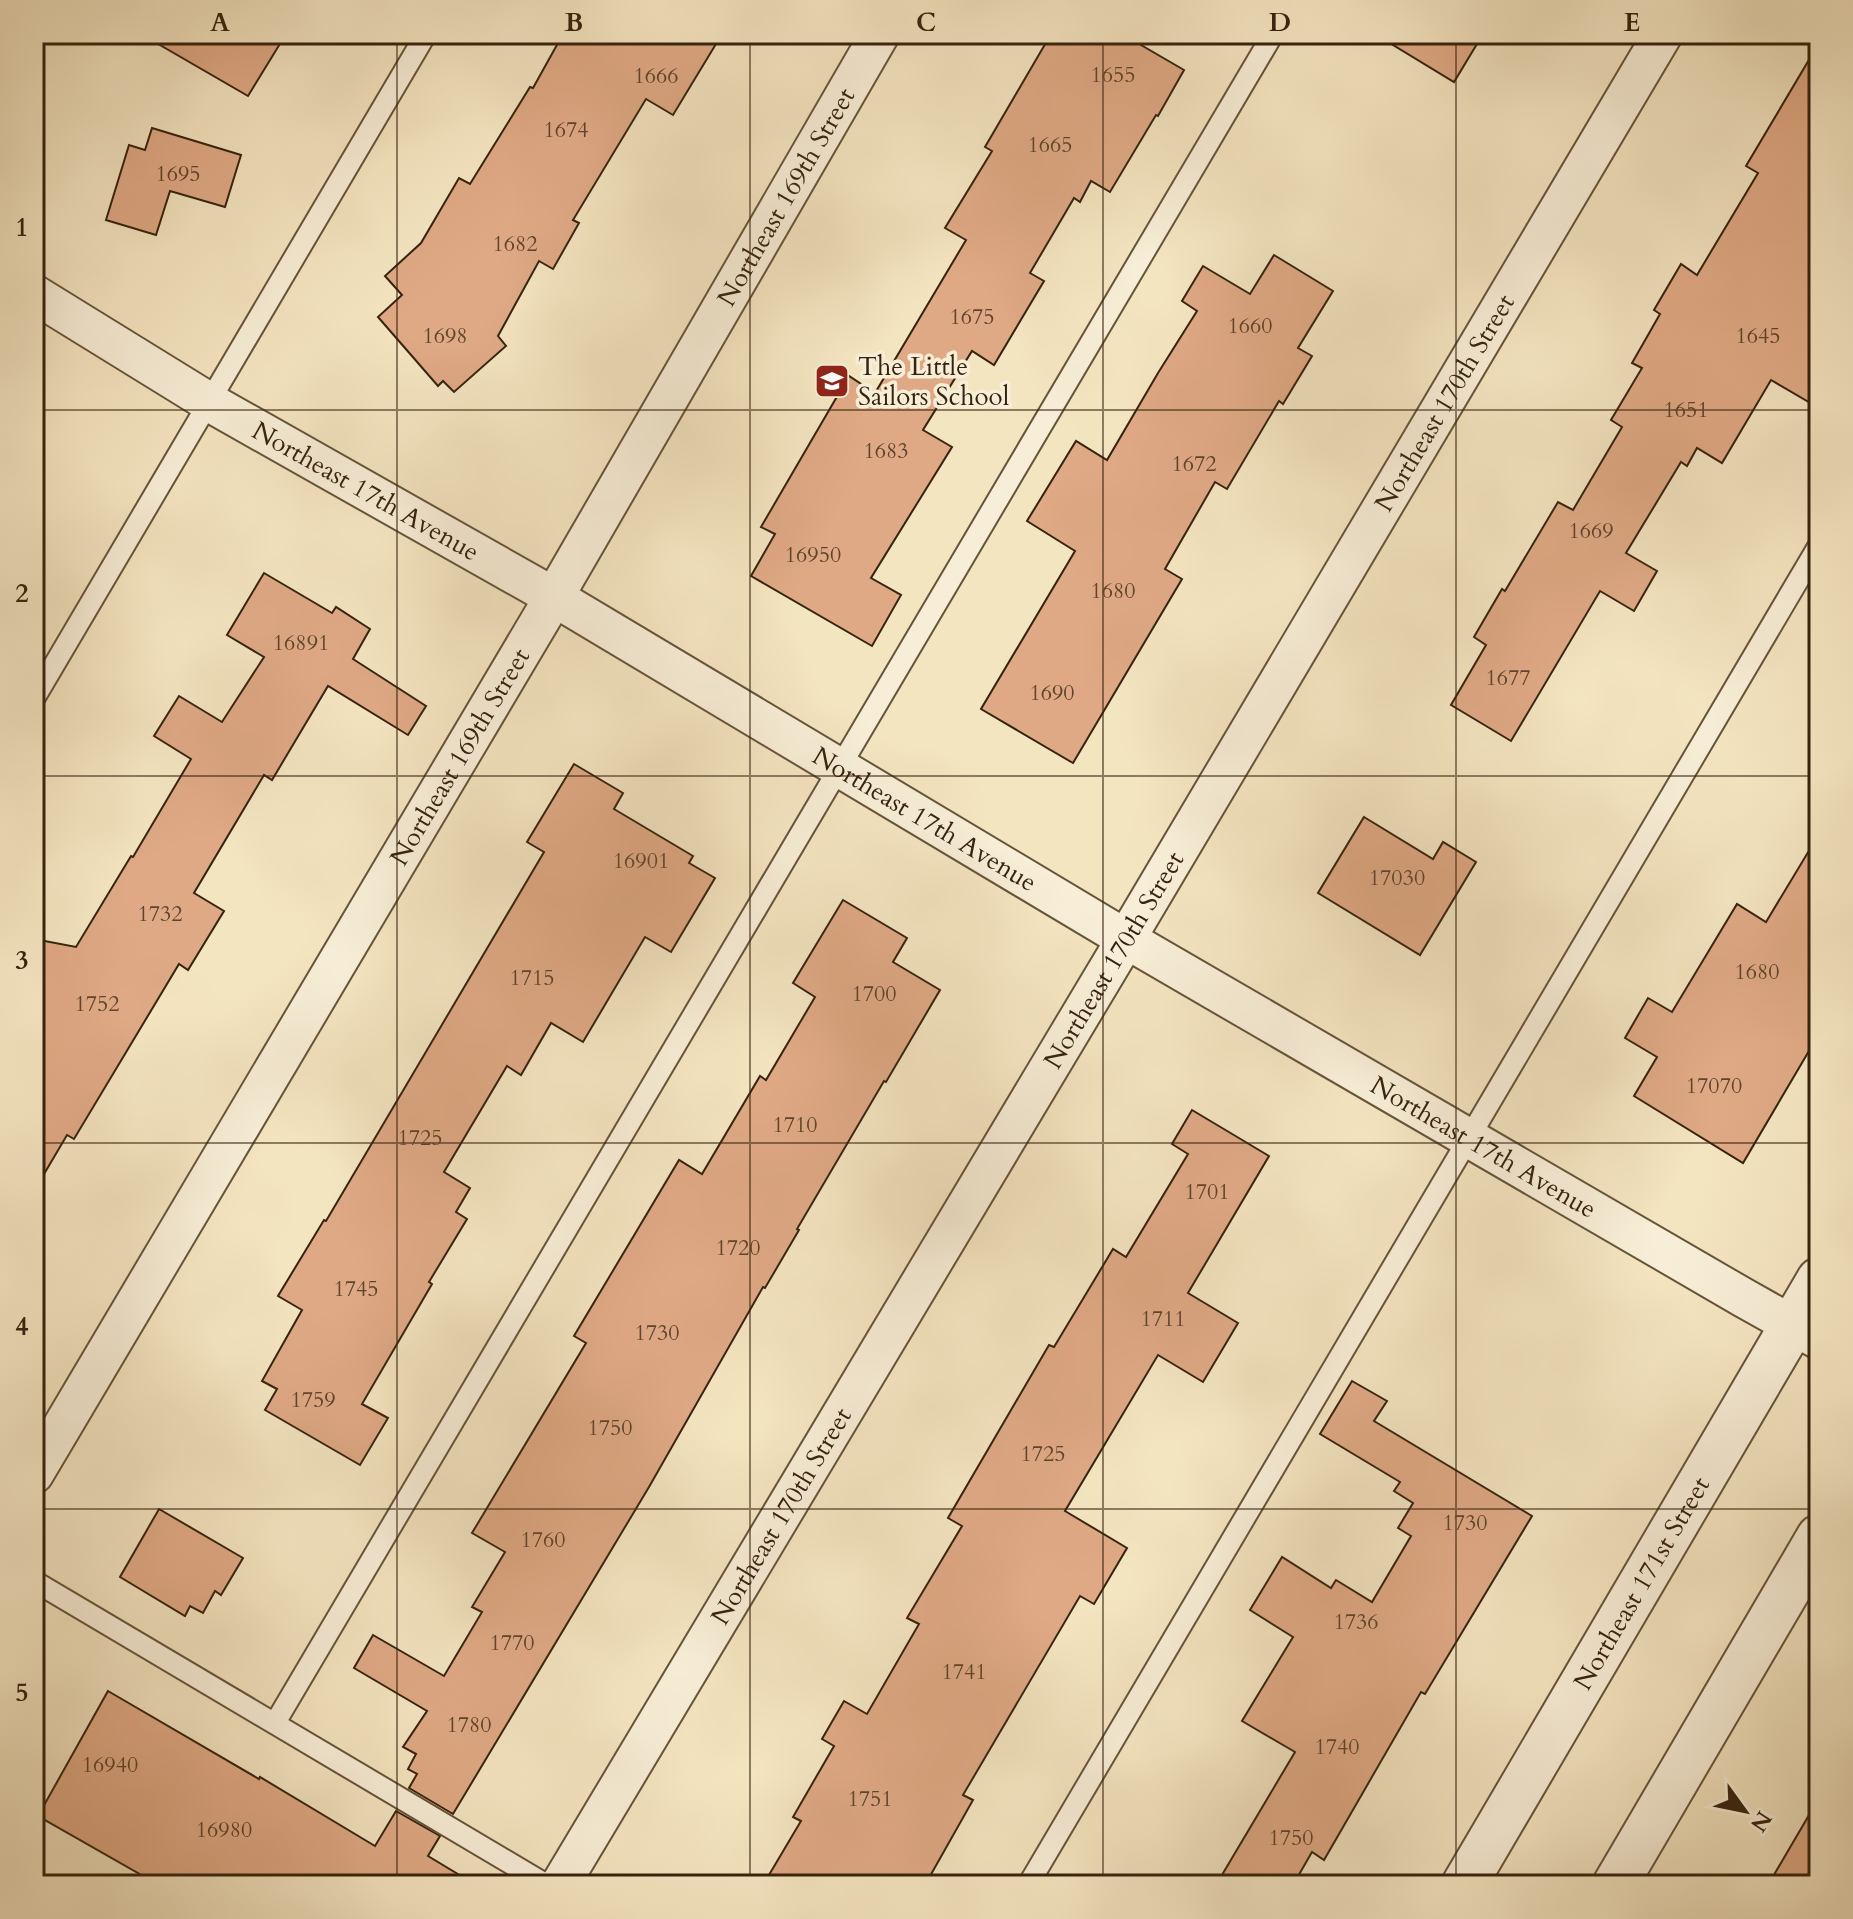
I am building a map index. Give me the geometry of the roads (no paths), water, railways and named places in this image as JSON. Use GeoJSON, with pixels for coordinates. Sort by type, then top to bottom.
{"type":"FeatureCollection","features":[{"type":"Feature","properties":{"kind":"street","name":"Northeast 169th Street"},"geometry":{"type":"LineString","coordinates":[[34,1474],[554,597],[880,34]]}},
{"type":"Feature","properties":{"kind":"street","name":"Northeast 170th Street"},"geometry":{"type":"LineString","coordinates":[[560,1885],[1663,34]]}},
{"type":"Feature","properties":{"kind":"street","name":"Northeast 17th Avenue"},"geometry":{"type":"LineString","coordinates":[[34,294],[209,402],[554,597],[1126,939],[1806,1332]]}},
{"type":"Feature","properties":{"kind":"street","name":"Northeast 171st Street"},"geometry":{"type":"LineString","coordinates":[[1464,1885],[1806,1332],[1819,1280]]}},
{"type":"Feature","properties":{"kind":"street"},"geometry":{"type":"LineString","coordinates":[[1615,1885],[1819,1537]]}},
{"type":"Feature","properties":{"kind":"lane"},"geometry":{"type":"LineString","coordinates":[[34,699],[426,34]]}},
{"type":"Feature","properties":{"kind":"lane"},"geometry":{"type":"LineString","coordinates":[[275,1723],[1273,34]]}},
{"type":"Feature","properties":{"kind":"lane"},"geometry":{"type":"LineString","coordinates":[[1028,1885],[1819,545]]}},
{"type":"Feature","properties":{"kind":"lane"},"geometry":{"type":"LineString","coordinates":[[34,1581],[547,1885]]}},
{"type":"Feature","properties":{"kind":"place","name":"The Little Sailors School"},"geometry":{"type":"Point","coordinates":[832,381]}}]}
